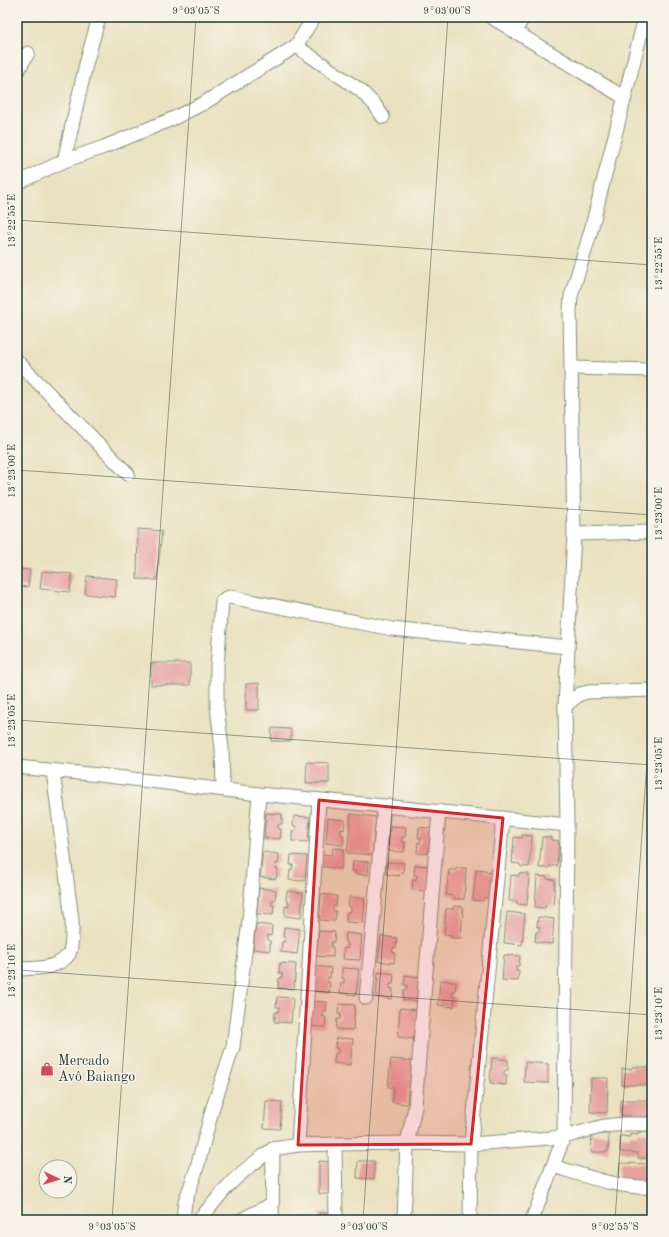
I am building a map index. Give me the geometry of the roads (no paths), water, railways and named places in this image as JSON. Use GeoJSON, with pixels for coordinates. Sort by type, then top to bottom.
{"type":"FeatureCollection","features":[{"type":"Feature","properties":{"kind":"street"},"geometry":{"type":"LineString","coordinates":[[64,161],[86,64],[99,17]]}},
{"type":"Feature","properties":{"kind":"street"},"geometry":{"type":"LineString","coordinates":[[17,183],[64,161],[104,147],[172,119],[204,103],[296,46],[314,17]]}},
{"type":"Feature","properties":{"kind":"street"},"geometry":{"type":"LineString","coordinates":[[491,17],[625,98]]}},
{"type":"Feature","properties":{"kind":"street"},"geometry":{"type":"LineString","coordinates":[[515,32],[523,17]]}},
{"type":"Feature","properties":{"kind":"street"},"geometry":{"type":"LineString","coordinates":[[532,1220],[564,1137],[566,825],[565,706],[574,534],[571,296],[590,234],[645,17]]}},
{"type":"Feature","properties":{"kind":"street"},"geometry":{"type":"LineString","coordinates":[[296,46],[334,74],[360,90],[371,101],[383,117]]}},
{"type":"Feature","properties":{"kind":"street"},"geometry":{"type":"LineString","coordinates":[[17,72],[28,53]]}},
{"type":"Feature","properties":{"kind":"street"},"geometry":{"type":"LineString","coordinates":[[17,360],[128,474]]}},
{"type":"Feature","properties":{"kind":"street"},"geometry":{"type":"LineString","coordinates":[[571,368],[652,370]]}},
{"type":"Feature","properties":{"kind":"street"},"geometry":{"type":"LineString","coordinates":[[574,534],[652,532]]}},
{"type":"Feature","properties":{"kind":"street"},"geometry":{"type":"LineString","coordinates":[[223,789],[222,748],[217,707],[217,667],[222,601],[226,598],[230,597],[392,629],[568,647]]}},
{"type":"Feature","properties":{"kind":"street"},"geometry":{"type":"LineString","coordinates":[[565,706],[580,694],[588,692],[652,690]]}},
{"type":"Feature","properties":{"kind":"street"},"geometry":{"type":"LineString","coordinates":[[17,767],[259,794],[566,825]]}},
{"type":"Feature","properties":{"kind":"street"},"geometry":{"type":"LineString","coordinates":[[17,970],[58,964],[69,953],[72,937],[72,920],[54,771]]}},
{"type":"Feature","properties":{"kind":"street"},"geometry":{"type":"LineString","coordinates":[[183,1220],[185,1202],[196,1171],[213,1107],[233,1047],[249,921],[259,794]]}},
{"type":"Feature","properties":{"kind":"street"},"geometry":{"type":"LineString","coordinates":[[298,1145],[320,800]]}},
{"type":"Feature","properties":{"kind":"street"},"geometry":{"type":"LineString","coordinates":[[366,998],[384,806]]}},
{"type":"Feature","properties":{"kind":"street"},"geometry":{"type":"LineString","coordinates":[[404,1220],[407,1143],[416,1107],[439,811]]}},
{"type":"Feature","properties":{"kind":"street"},"geometry":{"type":"LineString","coordinates":[[470,1220],[471,1144],[503,818]]}},
{"type":"Feature","properties":{"kind":"street"},"geometry":{"type":"LineString","coordinates":[[198,1220],[206,1213],[226,1188],[248,1167],[273,1149],[298,1145],[335,1144],[471,1144],[564,1137],[604,1126],[652,1124]]}},
{"type":"Feature","properties":{"kind":"street"},"geometry":{"type":"LineString","coordinates":[[335,1144],[336,1220]]}},
{"type":"Feature","properties":{"kind":"street"},"geometry":{"type":"LineString","coordinates":[[272,1220],[273,1149]]}},
{"type":"Feature","properties":{"kind":"street"},"geometry":{"type":"LineString","coordinates":[[553,1166],[584,1176],[620,1184],[641,1188],[652,1187]]}},
{"type":"Feature","properties":{"kind":"street"},"geometry":{"type":"LineString","coordinates":[[241,1220],[272,1204]]}},
{"type":"Feature","properties":{"kind":"place","name":"Mercado Avô Baiango"},"geometry":{"type":"Point","coordinates":[47,1069]}}]}
